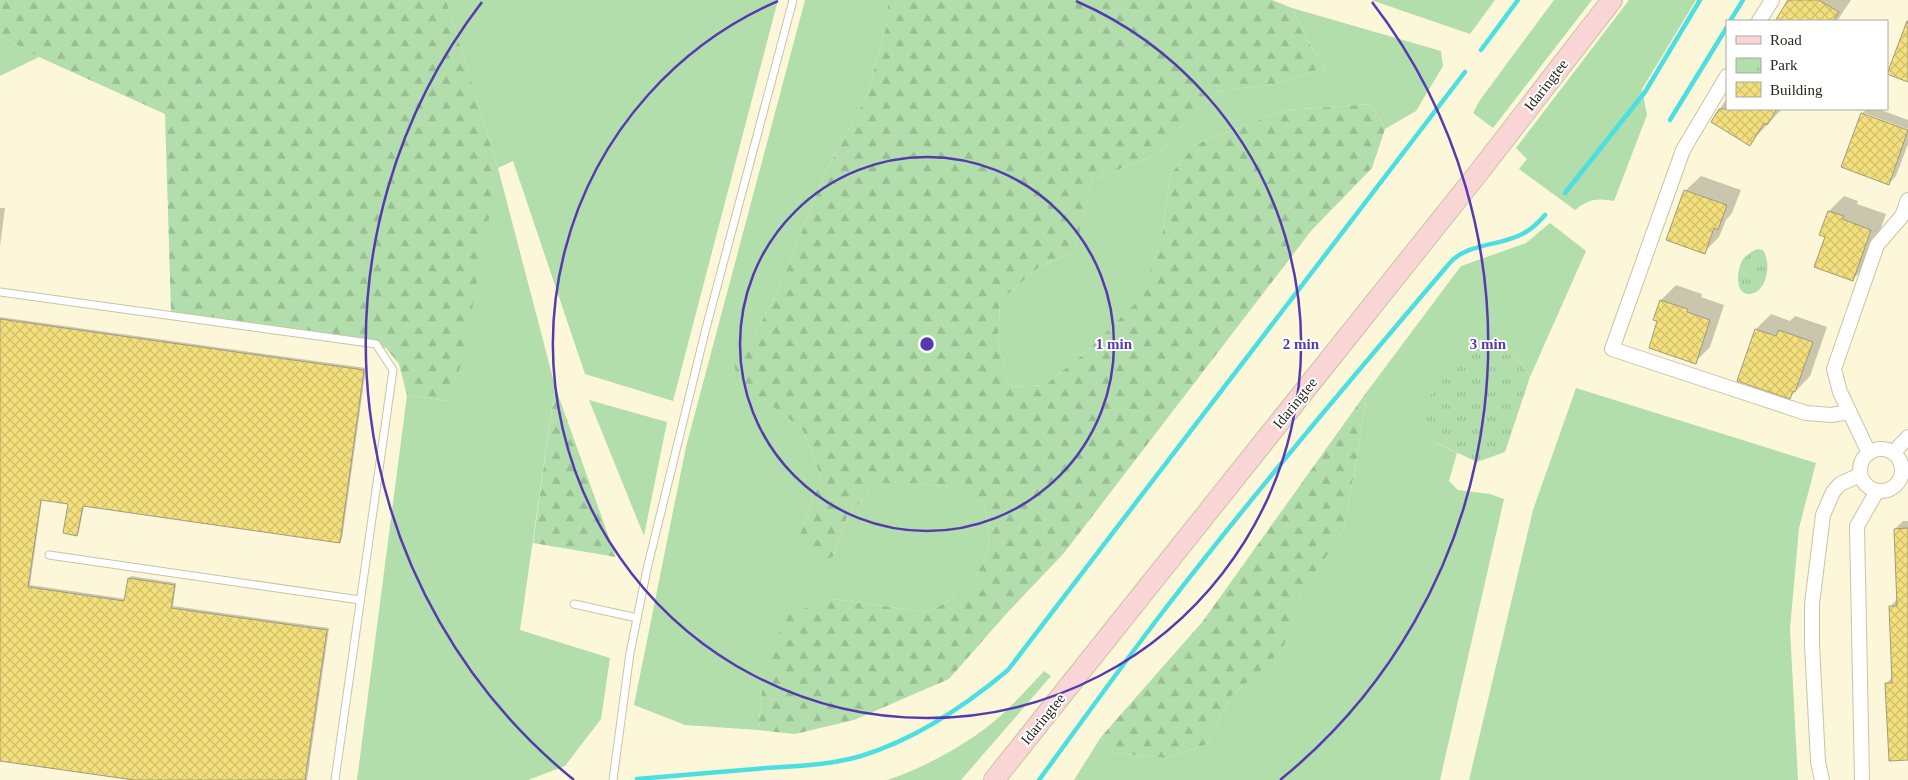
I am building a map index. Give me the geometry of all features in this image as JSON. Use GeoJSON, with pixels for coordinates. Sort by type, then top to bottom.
{"type":"FeatureCollection","features":[{"type":"Feature","properties":{"kind":"main road","name":"Idaringtee"},"geometry":{"type":"LineString","coordinates":[[994,780],[1479,172],[1612,0]]}},
{"type":"Feature","properties":{"kind":"street"},"geometry":{"type":"LineString","coordinates":[[1761,20],[1772,0]]}},
{"type":"Feature","properties":{"kind":"street"},"geometry":{"type":"LineString","coordinates":[[1726,78],[1683,150],[1612,349],[1806,413],[1831,415],[1849,412]]}},
{"type":"Feature","properties":{"kind":"street"},"geometry":{"type":"LineString","coordinates":[[1868,453],[1840,392],[1834,369],[1877,245],[1902,216],[1908,200]]}},
{"type":"Feature","properties":{"kind":"street"},"geometry":{"type":"LineString","coordinates":[[1893,453],[1908,437]]}},
{"type":"Feature","properties":{"kind":"street"},"geometry":{"type":"LineString","coordinates":[[1881,449],[1893,453],[1900,463],[1904,476],[1889,489],[1877,490],[1867,486],[1860,475],[1861,463],[1868,453],[1881,449]]}},
{"type":"Feature","properties":{"kind":"street"},"geometry":{"type":"LineString","coordinates":[[1822,780],[1818,762],[1812,645],[1812,604],[1823,515],[1833,492],[1840,484],[1860,475]]}},
{"type":"Feature","properties":{"kind":"street"},"geometry":{"type":"LineString","coordinates":[[1862,780],[1857,526],[1877,490]]}},
{"type":"Feature","properties":{"kind":"lane"},"geometry":{"type":"LineString","coordinates":[[613,780],[630,653],[647,569],[683,417],[793,0]]}},
{"type":"Feature","properties":{"kind":"lane"},"geometry":{"type":"LineString","coordinates":[[0,292],[376,344],[393,370],[335,780]]}},
{"type":"Feature","properties":{"kind":"lane"},"geometry":{"type":"LineString","coordinates":[[49,555],[360,600]]}},
{"type":"Feature","properties":{"kind":"lane"},"geometry":{"type":"LineString","coordinates":[[574,604],[637,618]]}},
{"type":"Feature","properties":{"kind":"green space"},"geometry":{"type":"Polygon","coordinates":[[[0,0],[446,0],[498,168],[463,359],[448,401],[407,395],[399,364],[386,348],[171,312],[165,114],[39,57],[0,36],[0,0]]]}},
{"type":"Feature","properties":{"kind":"green space"},"geometry":{"type":"Polygon","coordinates":[[[446,0],[778,0],[673,401],[585,374],[513,161],[498,168],[446,0]]]}},
{"type":"Feature","properties":{"kind":"green space"},"geometry":{"type":"Polygon","coordinates":[[[805,0],[888,0],[888,20],[867,96],[824,175],[779,289],[755,334],[734,367],[803,431],[821,477],[800,534],[833,557],[848,514],[880,483],[910,483],[954,487],[985,505],[990,547],[970,589],[928,612],[833,599],[762,691],[758,730],[685,725],[634,705],[686,447],[805,0]]]}},
{"type":"Feature","properties":{"kind":"green space"},"geometry":{"type":"Polygon","coordinates":[[[888,0],[1272,0],[1292,8],[1309,43],[1325,67],[1276,84],[1218,91],[1187,120],[1158,154],[1092,180],[1075,252],[1039,267],[1000,301],[998,342],[1009,387],[1045,385],[1087,351],[1139,300],[1162,236],[1170,175],[1194,145],[1286,110],[1372,104],[1385,129],[1372,168],[1311,231],[1064,553],[1007,613],[949,679],[854,720],[795,734],[758,730],[762,691],[784,615],[833,599],[928,612],[970,589],[990,547],[985,505],[954,487],[910,483],[880,483],[848,514],[833,557],[813,562],[800,534],[821,477],[803,431],[781,412],[742,386],[734,366],[755,334],[779,289],[824,175],[867,96],[888,20],[888,0]]]}},
{"type":"Feature","properties":{"kind":"green space"},"geometry":{"type":"Polygon","coordinates":[[[1371,0],[1495,0],[1470,34],[1371,0]]]}},
{"type":"Feature","properties":{"kind":"green space"},"geometry":{"type":"Polygon","coordinates":[[[1554,0],[1592,0],[1493,128],[1473,113],[1480,100],[1554,0]]]}},
{"type":"Feature","properties":{"kind":"green space"},"geometry":{"type":"Polygon","coordinates":[[[1629,0],[1696,0],[1642,89],[1647,115],[1614,201],[1593,200],[1575,210],[1519,169],[1527,159],[1516,148],[1629,0]]]}},
{"type":"Feature","properties":{"kind":"green space"},"geometry":{"type":"Polygon","coordinates":[[[1292,8],[1441,51],[1443,66],[1416,111],[1385,129],[1372,104],[1286,110],[1194,145],[1170,175],[1162,236],[1140,300],[1087,351],[1045,385],[1009,387],[998,342],[1000,301],[1039,267],[1075,252],[1092,180],[1158,154],[1187,120],[1218,91],[1276,84],[1325,67],[1309,43],[1292,8]]]}},
{"type":"Feature","properties":{"kind":"green space"},"geometry":{"type":"Polygon","coordinates":[[[0,36],[39,57],[0,76],[0,36]]]}},
{"type":"Feature","properties":{"kind":"green space"},"geometry":{"type":"Polygon","coordinates":[[[498,168],[555,386],[520,630],[610,658],[601,719],[565,766],[528,780],[357,780],[407,395],[448,401],[498,168]]]}},
{"type":"Feature","properties":{"kind":"green space"},"geometry":{"type":"Polygon","coordinates":[[[1550,223],[1586,251],[1530,377],[1511,350],[1428,439],[1457,453],[1449,481],[1458,490],[1490,494],[1504,499],[1440,780],[1074,780],[1101,737],[1115,753],[1166,758],[1207,744],[1231,696],[1259,673],[1282,648],[1298,600],[1344,529],[1366,393],[1461,266],[1526,243],[1550,223]]]}},
{"type":"Feature","properties":{"kind":"green space"},"geometry":{"type":"Polygon","coordinates":[[[1757,249],[1763,250],[1766,256],[1766,276],[1764,283],[1756,292],[1745,293],[1741,291],[1738,281],[1740,265],[1745,257],[1757,249]]]}},
{"type":"Feature","properties":{"kind":"green space"},"geometry":{"type":"Polygon","coordinates":[[[1472,344],[1511,350],[1530,377],[1505,452],[1477,462],[1428,439],[1418,411],[1472,344]]]}},
{"type":"Feature","properties":{"kind":"green space"},"geometry":{"type":"Polygon","coordinates":[[[555,386],[616,557],[533,543],[555,386]]]}},
{"type":"Feature","properties":{"kind":"green space"},"geometry":{"type":"Polygon","coordinates":[[[1576,388],[1816,463],[1799,528],[1790,629],[1798,780],[1469,780],[1533,510],[1576,388]]]}},
{"type":"Feature","properties":{"kind":"green space"},"geometry":{"type":"Polygon","coordinates":[[[1366,393],[1344,529],[1298,600],[1283,648],[1259,673],[1231,696],[1207,744],[1166,758],[1115,753],[1101,737],[1203,621],[1366,393]]]}},
{"type":"Feature","properties":{"kind":"green space"},"geometry":{"type":"Polygon","coordinates":[[[589,400],[667,422],[644,536],[589,400]]]}},
{"type":"Feature","properties":{"kind":"green space"},"geometry":{"type":"Polygon","coordinates":[[[1044,671],[1051,676],[961,780],[887,780],[930,762],[974,737],[1004,713],[1044,671]]]}},
{"type":"Feature","properties":{"kind":"building"},"geometry":{"type":"Polygon","coordinates":[[[1788,0],[1819,0],[1839,12],[1834,20],[1776,20],[1788,0]]]}},
{"type":"Feature","properties":{"kind":"building"},"geometry":{"type":"Polygon","coordinates":[[[1908,21],[1908,82],[1888,74],[1908,21]]]}},
{"type":"Feature","properties":{"kind":"building"},"geometry":{"type":"Polygon","coordinates":[[[1719,109],[1776,110],[1767,125],[1764,123],[1750,146],[1711,122],[1719,109]]]}},
{"type":"Feature","properties":{"kind":"building"},"geometry":{"type":"Polygon","coordinates":[[[1861,113],[1908,130],[1889,185],[1841,167],[1861,113]]]}},
{"type":"Feature","properties":{"kind":"building"},"geometry":{"type":"Polygon","coordinates":[[[1684,190],[1727,205],[1718,230],[1714,228],[1705,254],[1666,240],[1684,190]]]}},
{"type":"Feature","properties":{"kind":"building"},"geometry":{"type":"Polygon","coordinates":[[[1828,211],[1844,216],[1842,219],[1871,230],[1853,281],[1814,267],[1825,237],[1819,235],[1828,211]]]}},
{"type":"Feature","properties":{"kind":"building"},"geometry":{"type":"Polygon","coordinates":[[[1660,300],[1688,309],[1687,312],[1710,320],[1696,364],[1649,348],[1657,321],[1653,320],[1660,300]]]}},
{"type":"Feature","properties":{"kind":"building"},"geometry":{"type":"Polygon","coordinates":[[[0,319],[364,370],[340,543],[83,506],[77,536],[63,533],[68,504],[41,500],[28,587],[124,601],[128,578],[175,585],[171,608],[327,630],[305,780],[134,780],[0,761],[0,319]]]}},
{"type":"Feature","properties":{"kind":"building"},"geometry":{"type":"Polygon","coordinates":[[[1755,329],[1776,336],[1779,330],[1813,342],[1795,392],[1793,391],[1790,399],[1737,381],[1755,329]]]}},
{"type":"Feature","properties":{"kind":"building"},"geometry":{"type":"Polygon","coordinates":[[[1908,528],[1908,760],[1889,761],[1885,683],[1892,683],[1889,606],[1897,606],[1894,529],[1908,528]]]}},
{"type":"Feature","properties":{"kind":"waterway"},"geometry":{"type":"LineString","coordinates":[[1481,50],[1518,0]]}},
{"type":"Feature","properties":{"kind":"waterway"},"geometry":{"type":"LineString","coordinates":[[1565,193],[1645,92],[1700,0]]}},
{"type":"Feature","properties":{"kind":"waterway"},"geometry":{"type":"LineString","coordinates":[[1731,20],[1743,0]]}},
{"type":"Feature","properties":{"kind":"waterway"},"geometry":{"type":"LineString","coordinates":[[1670,120],[1726,29]]}},
{"type":"Feature","properties":{"kind":"waterway"},"geometry":{"type":"LineString","coordinates":[[637,779],[814,765],[861,756],[901,741],[939,721],[974,697],[1008,670],[1465,72]]}},
{"type":"Feature","properties":{"kind":"waterway"},"geometry":{"type":"LineString","coordinates":[[1039,780],[1133,651],[1199,565],[1448,265],[1455,258],[1471,249],[1522,234],[1533,227],[1545,215]]}}]}
